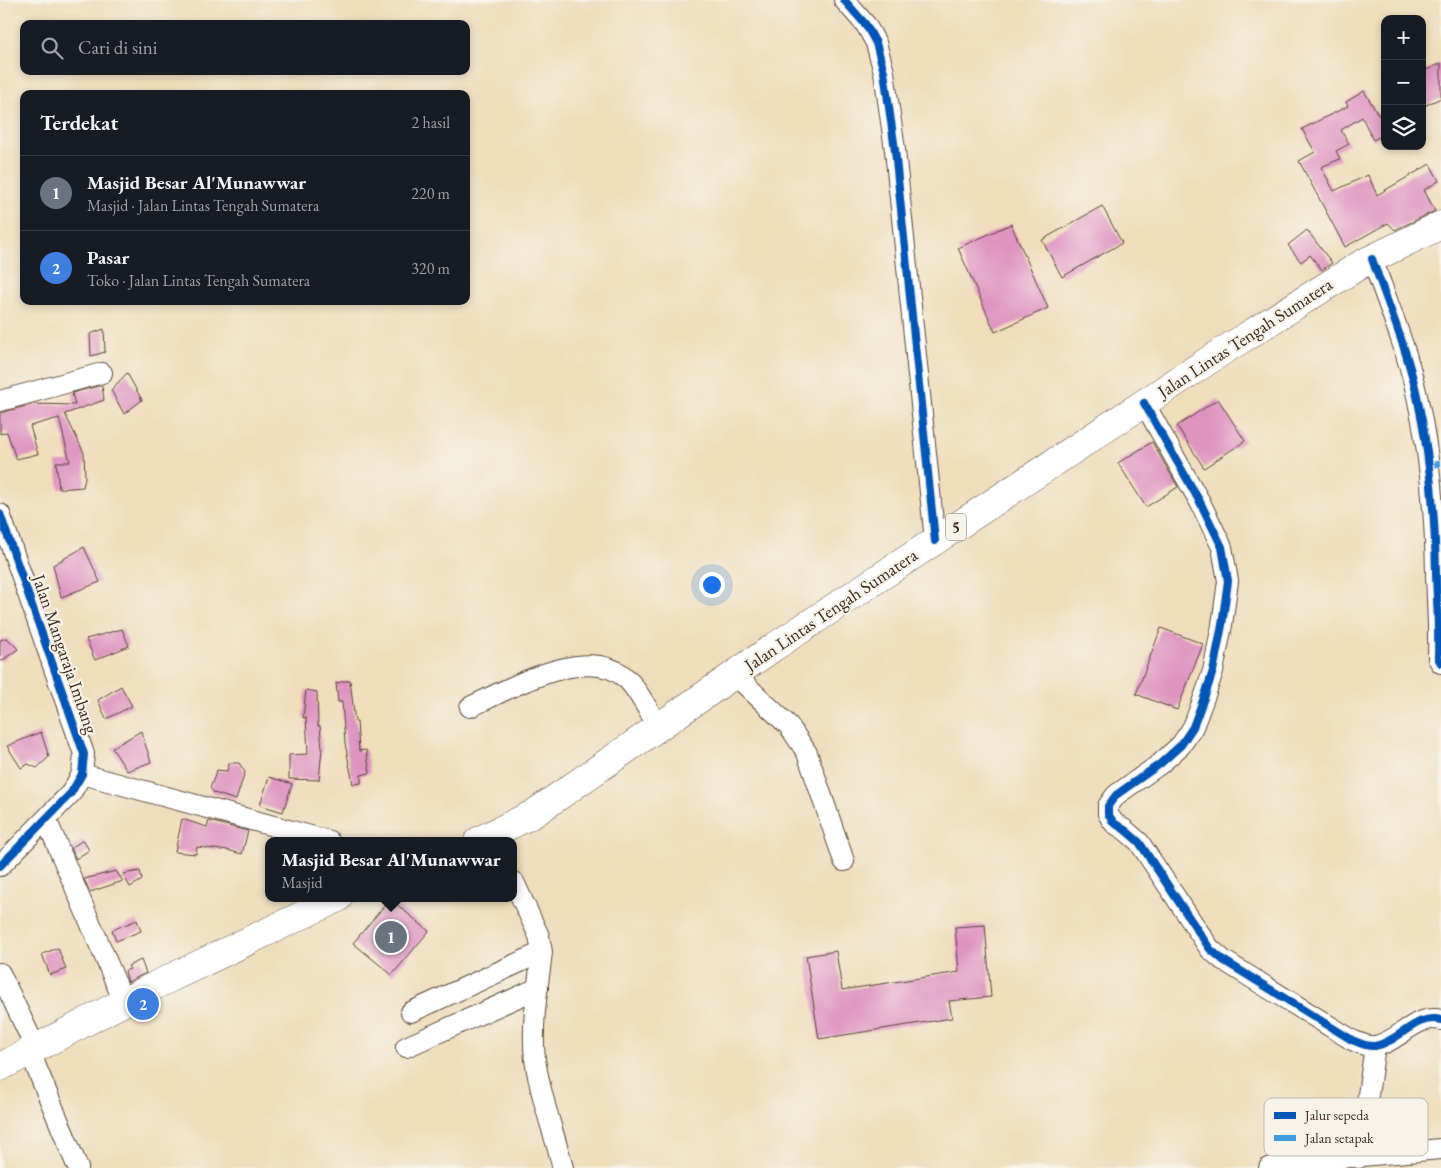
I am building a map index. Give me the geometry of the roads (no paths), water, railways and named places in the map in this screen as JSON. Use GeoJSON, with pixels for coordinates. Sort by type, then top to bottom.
{"type":"FeatureCollection","features":[{"type":"Feature","properties":{"kind":"highway","name":"Jalan Lintas Tengah Sumatera"},"geometry":{"type":"LineString","coordinates":[[492,837],[533,814],[734,674],[1223,350],[1372,259],[1441,224]]}},
{"type":"Feature","properties":{"kind":"highway"},"geometry":{"type":"LineString","coordinates":[[0,1068],[124,1002],[330,902]]}},
{"type":"Feature","properties":{"kind":"street"},"geometry":{"type":"LineString","coordinates":[[844,0],[866,25],[876,44],[884,72],[895,150],[935,541]]}},
{"type":"Feature","properties":{"kind":"street"},"geometry":{"type":"LineString","coordinates":[[1372,259],[1402,342],[1435,464],[1438,658],[1441,663]]}},
{"type":"Feature","properties":{"kind":"street"},"geometry":{"type":"LineString","coordinates":[[0,401],[102,373]]}},
{"type":"Feature","properties":{"kind":"street"},"geometry":{"type":"LineString","coordinates":[[1144,403],[1200,502],[1222,547],[1228,581],[1213,671],[1193,727],[1181,745],[1160,764],[1116,795],[1108,806],[1108,814],[1114,823],[1138,842],[1210,949],[1223,960],[1352,1040],[1364,1045],[1375,1046],[1390,1040],[1426,1019],[1441,1020]]}},
{"type":"Feature","properties":{"kind":"street","name":"Jalan Mangaraja Imbang"},"geometry":{"type":"LineString","coordinates":[[0,514],[84,754],[82,774]]}},
{"type":"Feature","properties":{"kind":"street"},"geometry":{"type":"LineString","coordinates":[[470,707],[536,676],[578,665],[600,665],[616,671],[628,680],[658,727]]}},
{"type":"Feature","properties":{"kind":"street"},"geometry":{"type":"LineString","coordinates":[[734,674],[790,726],[807,753],[844,861]]}},
{"type":"Feature","properties":{"kind":"street"},"geometry":{"type":"LineString","coordinates":[[0,866],[71,793],[82,774],[314,837]]}},
{"type":"Feature","properties":{"kind":"street"},"geometry":{"type":"LineString","coordinates":[[46,819],[124,1002]]}},
{"type":"Feature","properties":{"kind":"street"},"geometry":{"type":"LineString","coordinates":[[517,888],[539,936],[542,952],[534,1027],[535,1059],[545,1111],[563,1168]]}},
{"type":"Feature","properties":{"kind":"street"},"geometry":{"type":"LineString","coordinates":[[411,1012],[542,952]]}},
{"type":"Feature","properties":{"kind":"street"},"geometry":{"type":"LineString","coordinates":[[0,972],[78,1168]]}},
{"type":"Feature","properties":{"kind":"street"},"geometry":{"type":"LineString","coordinates":[[406,1047],[538,988]]}},
{"type":"Feature","properties":{"kind":"street"},"geometry":{"type":"LineString","coordinates":[[1368,1098],[1375,1046]]}},
{"type":"Feature","properties":{"kind":"street"},"geometry":{"type":"LineString","coordinates":[[1428,1150],[1441,1149]]}},
{"type":"Feature","properties":{"kind":"street"},"geometry":{"type":"LineString","coordinates":[[1269,1168],[1293,1162],[1377,1156]]}},
{"type":"Feature","properties":{"kind":"place","name":"Masjid Besar Al'Munawwar"},"geometry":{"type":"Point","coordinates":[391,937]}},
{"type":"Feature","properties":{"kind":"place","name":"Pasar"},"geometry":{"type":"Point","coordinates":[143,1004]}}]}
